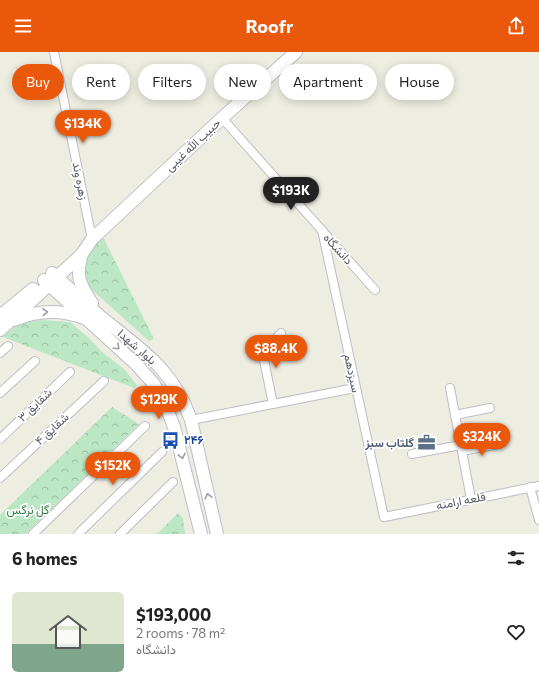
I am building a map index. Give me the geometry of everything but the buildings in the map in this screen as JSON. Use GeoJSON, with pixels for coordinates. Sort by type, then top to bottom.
{"type":"FeatureCollection","features":[{"type":"Feature","properties":{"kind":"street","name":"زهره وند"},"geometry":{"type":"LineString","coordinates":[[54,52],[92,240]]}},
{"type":"Feature","properties":{"kind":"street","name":"حبیب الله غیبی"},"geometry":{"type":"LineString","coordinates":[[50,279],[82,254],[92,240],[222,118],[296,52]]}},
{"type":"Feature","properties":{"kind":"street","name":"دانشگاه"},"geometry":{"type":"LineString","coordinates":[[222,118],[375,290]]}},
{"type":"Feature","properties":{"kind":"street","name":"سیزدهم"},"geometry":{"type":"LineString","coordinates":[[322,230],[384,517]]}},
{"type":"Feature","properties":{"kind":"street","name":"حبیب الله غیبی"},"geometry":{"type":"LineString","coordinates":[[3,323],[50,279],[78,248],[92,240]]}},
{"type":"Feature","properties":{"kind":"street"},"geometry":{"type":"LineString","coordinates":[[82,254],[78,275],[81,285],[101,316]]}},
{"type":"Feature","properties":{"kind":"street","name":"بلوار شهدا"},"geometry":{"type":"LineString","coordinates":[[50,279],[101,316],[147,353],[163,370],[176,388],[191,420],[217,534]]}},
{"type":"Feature","properties":{"kind":"street","name":"بلوار شهدا"},"geometry":{"type":"LineString","coordinates":[[50,279],[154,384],[166,406],[174,427],[201,534]]}},
{"type":"Feature","properties":{"kind":"street"},"geometry":{"type":"LineString","coordinates":[[3,323],[26,315],[42,312],[73,314],[89,320]]}},
{"type":"Feature","properties":{"kind":"street"},"geometry":{"type":"LineString","coordinates":[[272,404],[263,355],[266,349],[281,333]]}},
{"type":"Feature","properties":{"kind":"street"},"geometry":{"type":"LineString","coordinates":[[0,354],[8,346]]}},
{"type":"Feature","properties":{"kind":"street"},"geometry":{"type":"LineString","coordinates":[[0,393],[35,361]]}},
{"type":"Feature","properties":{"kind":"street","name":"شقایق ۳"},"geometry":{"type":"LineString","coordinates":[[0,439],[70,372]]}},
{"type":"Feature","properties":{"kind":"street","name":"شقایق ۴"},"geometry":{"type":"LineString","coordinates":[[0,478],[104,381]]}},
{"type":"Feature","properties":{"kind":"street"},"geometry":{"type":"LineString","coordinates":[[191,420],[356,388]]}},
{"type":"Feature","properties":{"kind":"street"},"geometry":{"type":"LineString","coordinates":[[450,388],[471,499]]}},
{"type":"Feature","properties":{"kind":"street"},"geometry":{"type":"LineString","coordinates":[[455,415],[490,408]]}},
{"type":"Feature","properties":{"kind":"street"},"geometry":{"type":"LineString","coordinates":[[33,534],[145,426]]}},
{"type":"Feature","properties":{"kind":"street"},"geometry":{"type":"LineString","coordinates":[[412,454],[499,444]]}},
{"type":"Feature","properties":{"kind":"street"},"geometry":{"type":"LineString","coordinates":[[78,534],[162,452]]}},
{"type":"Feature","properties":{"kind":"street"},"geometry":{"type":"LineString","coordinates":[[120,534],[173,482]]}},
{"type":"Feature","properties":{"kind":"street","name":"قلعه ارامنه"},"geometry":{"type":"LineString","coordinates":[[384,517],[539,486]]}},
{"type":"Feature","properties":{"kind":"street"},"geometry":{"type":"LineString","coordinates":[[530,487],[539,520]]}},
{"type":"Feature","properties":{"kind":"green space"},"geometry":{"type":"Polygon","coordinates":[[[102,235],[154,339],[149,341],[90,288],[85,278],[84,255],[102,235]]]}},
{"type":"Feature","properties":{"kind":"green space"},"geometry":{"type":"Polygon","coordinates":[[[41,320],[70,322],[90,339],[101,351],[124,369],[137,385],[134,388],[3,337],[12,329],[20,325],[41,320]]]}},
{"type":"Feature","properties":{"kind":"green space","name":"گل نرگس"},"geometry":{"type":"Polygon","coordinates":[[[112,407],[139,424],[26,534],[0,534],[0,515],[112,407]]]}},
{"type":"Feature","properties":{"kind":"green space"},"geometry":{"type":"Polygon","coordinates":[[[178,513],[183,518],[185,534],[157,534],[178,513]]]}},
{"type":"Feature","properties":{"kind":"place","name":"۲۴۶"},"geometry":{"type":"Point","coordinates":[171,440]}},
{"type":"Feature","properties":{"kind":"place","name":"گلتاب سبز"},"geometry":{"type":"Point","coordinates":[427,443]}}]}
